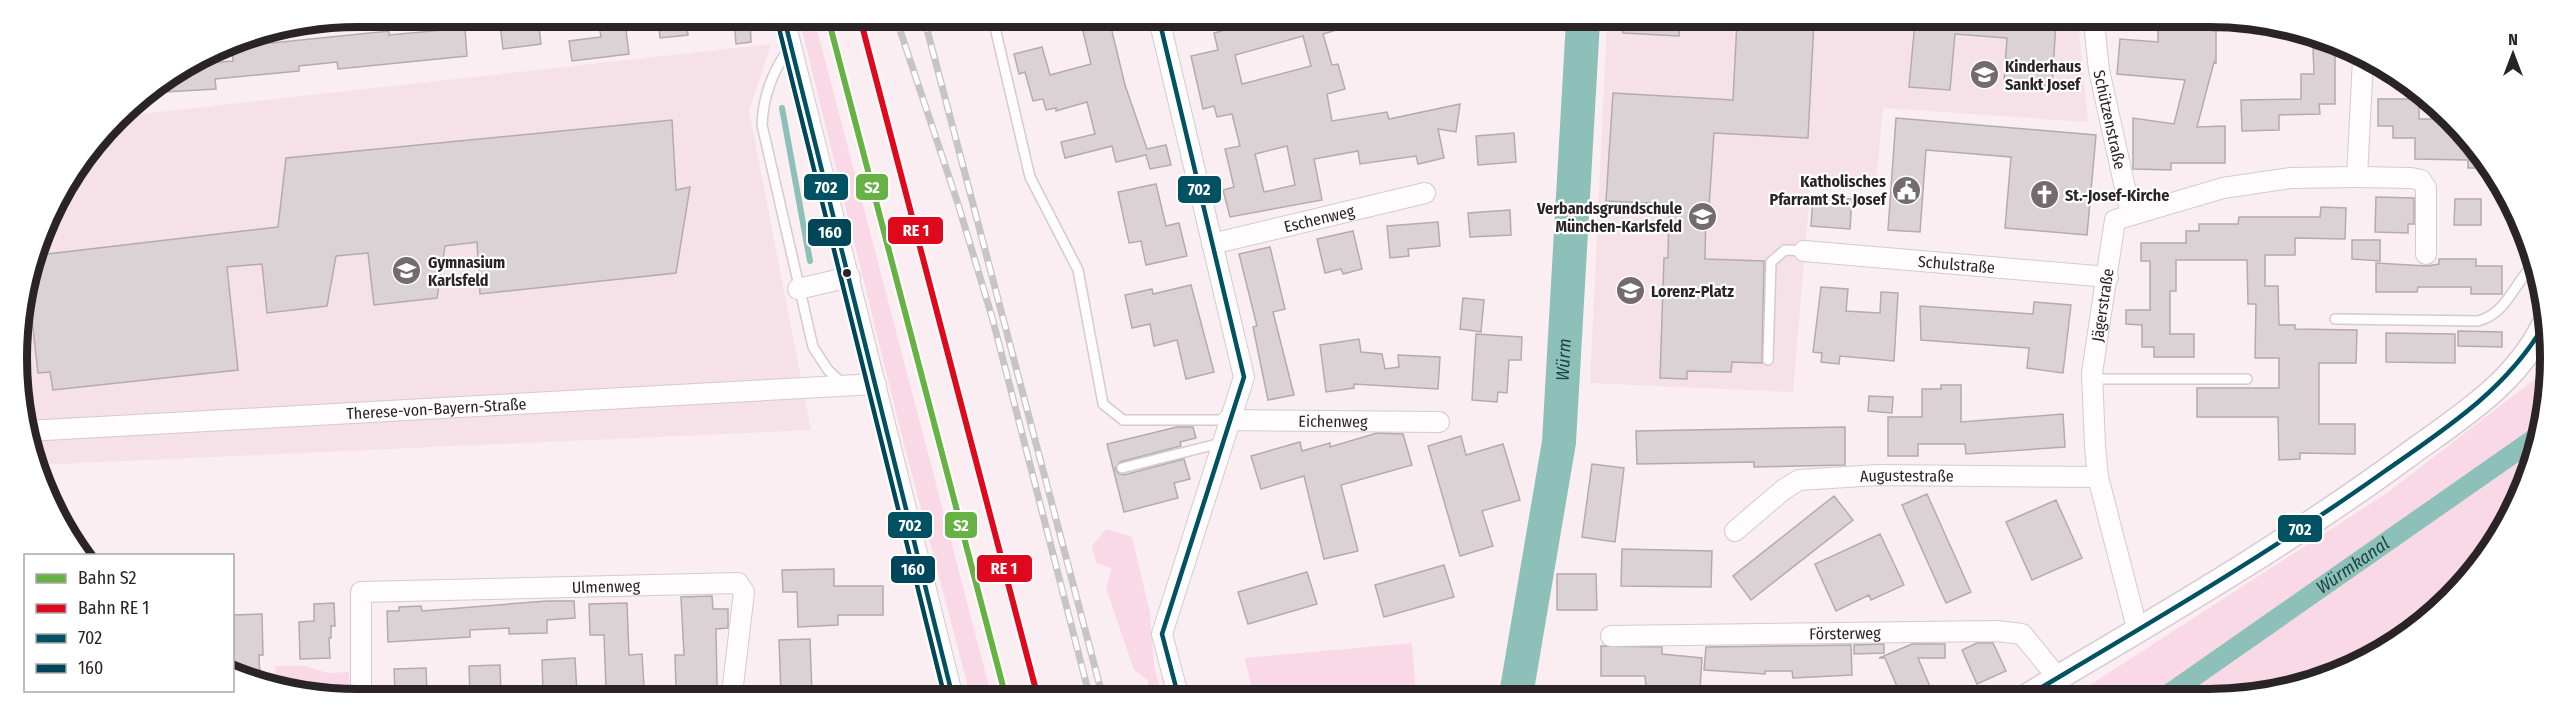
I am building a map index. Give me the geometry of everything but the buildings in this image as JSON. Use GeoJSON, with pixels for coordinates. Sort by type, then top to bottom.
{"type":"FeatureCollection","features":[{"type":"Feature","properties":{"kind":"street"},"geometry":{"type":"LineString","coordinates":[[787,27],[951,689]]}},
{"type":"Feature","properties":{"kind":"street"},"geometry":{"type":"LineString","coordinates":[[1161,27],[1244,377],[1228,420],[1162,634],[1176,689]]}},
{"type":"Feature","properties":{"kind":"street","name":"Schützenstraße"},"geometry":{"type":"LineString","coordinates":[[2095,27],[2099,70],[2131,215]]}},
{"type":"Feature","properties":{"kind":"street"},"geometry":{"type":"LineString","coordinates":[[2357,177],[2363,65]]}},
{"type":"Feature","properties":{"kind":"street","name":"Jägerstraße"},"geometry":{"type":"LineString","coordinates":[[2138,632],[2098,477],[2092,379],[2115,220],[2223,188],[2290,178],[2411,178],[2421,180],[2426,188],[2426,254]]}},
{"type":"Feature","properties":{"kind":"street","name":"Eschenweg"},"geometry":{"type":"LineString","coordinates":[[1212,244],[1425,193]]}},
{"type":"Feature","properties":{"kind":"street","name":"Schulstraße"},"geometry":{"type":"LineString","coordinates":[[1804,251],[2108,277]]}},
{"type":"Feature","properties":{"kind":"street"},"geometry":{"type":"LineString","coordinates":[[798,289],[850,277]]}},
{"type":"Feature","properties":{"kind":"street"},"geometry":{"type":"LineString","coordinates":[[2039,689],[2138,632],[2328,514],[2490,395],[2529,352],[2539,334]]}},
{"type":"Feature","properties":{"kind":"street","name":"Therese-von-Bayern-Straße"},"geometry":{"type":"LineString","coordinates":[[35,431],[876,384]]}},
{"type":"Feature","properties":{"kind":"street","name":"Eichenweg"},"geometry":{"type":"LineString","coordinates":[[1228,420],[1439,422]]}},
{"type":"Feature","properties":{"kind":"street","name":"Augustestraße"},"geometry":{"type":"LineString","coordinates":[[1735,531],[1783,490],[1799,480],[1878,475],[2098,477]]}},
{"type":"Feature","properties":{"kind":"street","name":"Ulmenweg"},"geometry":{"type":"LineString","coordinates":[[361,689],[361,591],[738,583],[744,592],[733,689]]}},
{"type":"Feature","properties":{"kind":"street","name":"Försterweg"},"geometry":{"type":"LineString","coordinates":[[1611,636],[1997,631],[2022,634],[2058,678]]}},
{"type":"Feature","properties":{"kind":"lane"},"geometry":{"type":"LineString","coordinates":[[995,27],[1030,177],[1078,270],[1103,404],[1123,420],[1228,420]]}},
{"type":"Feature","properties":{"kind":"lane"},"geometry":{"type":"LineString","coordinates":[[792,45],[777,64],[762,106],[762,125],[813,347],[828,370],[845,386]]}},
{"type":"Feature","properties":{"kind":"lane"},"geometry":{"type":"LineString","coordinates":[[1768,360],[1771,262],[1785,250],[1804,251]]}},
{"type":"Feature","properties":{"kind":"lane"},"geometry":{"type":"LineString","coordinates":[[2335,319],[2478,321],[2488,318],[2501,309],[2528,270]]}},
{"type":"Feature","properties":{"kind":"lane"},"geometry":{"type":"LineString","coordinates":[[2092,379],[2247,380]]}},
{"type":"Feature","properties":{"kind":"lane"},"geometry":{"type":"LineString","coordinates":[[1122,468],[1221,443]]}},
{"type":"Feature","properties":{"kind":"shaded area"},"geometry":{"type":"Polygon","coordinates":[[[801,27],[816,27],[990,689],[969,689],[902,436],[801,27]]]}},
{"type":"Feature","properties":{"kind":"shaded area","name":"Verbandsgrundschule München-Karlsfeld"},"geometry":{"type":"Polygon","coordinates":[[[1607,27],[2078,27],[2088,122],[1883,108],[1876,183],[1811,180],[1793,392],[1590,383],[1607,27]]]}},
{"type":"Feature","properties":{"kind":"shaded area","name":"Gymnasium Karlsfeld"},"geometry":{"type":"Polygon","coordinates":[[[771,44],[749,111],[811,430],[45,465],[33,423],[27,358],[30,315],[38,272],[52,231],[71,192],[95,156],[134,115],[771,44]]]}},
{"type":"Feature","properties":{"kind":"shaded area"},"geometry":{"type":"Polygon","coordinates":[[[2539,374],[2534,423],[2529,444],[2515,485],[2496,524],[2472,560],[2458,576],[2411,621],[2374,645],[2336,664],[2274,683],[2209,689],[2084,689],[2387,493],[2539,374]]]}},
{"type":"Feature","properties":{"kind":"shaded area"},"geometry":{"type":"Polygon","coordinates":[[[1106,529],[1132,537],[1150,613],[1154,666],[1160,689],[1147,689],[1149,681],[1134,670],[1106,588],[1112,568],[1096,563],[1092,546],[1106,529]]]}},
{"type":"Feature","properties":{"kind":"shaded area"},"geometry":{"type":"Polygon","coordinates":[[[1412,643],[1416,689],[1252,689],[1245,658],[1412,643]]]}},
{"type":"Feature","properties":{"kind":"shaded area"},"geometry":{"type":"Polygon","coordinates":[[[275,666],[305,666],[328,673],[349,672],[350,689],[315,686],[276,679],[275,666]]]}},
{"type":"Feature","properties":{"kind":"waterway","name":"Würm"},"geometry":{"type":"LineString","coordinates":[[1517,689],[1559,442],[1583,27]]}},
{"type":"Feature","properties":{"kind":"waterway"},"geometry":{"type":"LineString","coordinates":[[782,108],[810,261]]}},
{"type":"Feature","properties":{"kind":"waterway","name":"Würmkanal"},"geometry":{"type":"LineString","coordinates":[[2176,689],[2529,442]]}},
{"type":"Feature","properties":{"kind":"railway"},"geometry":{"type":"LineString","coordinates":[[899,27],[958,204],[992,317],[1088,689]]}},
{"type":"Feature","properties":{"kind":"railway"},"geometry":{"type":"LineString","coordinates":[[926,27],[1101,689]]}},
{"type":"Feature","properties":{"kind":"rail line","name":"S2"},"geometry":{"type":"LineString","coordinates":[[830,27],[1004,689]]}},
{"type":"Feature","properties":{"kind":"transit line","name":"160"},"geometry":{"type":"LineString","coordinates":[[779,27],[943,689]]}},
{"type":"Feature","properties":{"kind":"transit line","name":"702"},"geometry":{"type":"LineString","coordinates":[[786,27],[951,689]]}},
{"type":"Feature","properties":{"kind":"transit line"},"geometry":{"type":"LineString","coordinates":[[862,27],[1036,689]]}},
{"type":"Feature","properties":{"kind":"transit line","name":"702"},"geometry":{"type":"LineString","coordinates":[[1161,27],[1244,377],[1162,634],[1176,689]]}},
{"type":"Feature","properties":{"kind":"transit line","name":"702"},"geometry":{"type":"LineString","coordinates":[[2039,689],[2253,559],[2430,440],[2493,389],[2512,369],[2539,333]]}},
{"type":"Feature","properties":{"kind":"place","name":"Kinderhaus Sankt Josef"},"geometry":{"type":"Point","coordinates":[1984,75]}},
{"type":"Feature","properties":{"kind":"place","name":"Katholisches Pfarramt St. Josef"},"geometry":{"type":"Point","coordinates":[1907,190]}},
{"type":"Feature","properties":{"kind":"place","name":"St.-Josef-Kirche"},"geometry":{"type":"Point","coordinates":[2044,195]}},
{"type":"Feature","properties":{"kind":"place","name":"Verbandsgrundschule München-Karlsfeld"},"geometry":{"type":"Point","coordinates":[1703,217]}},
{"type":"Feature","properties":{"kind":"place","name":"Gymnasium Karlsfeld"},"geometry":{"type":"Point","coordinates":[407,271]}},
{"type":"Feature","properties":{"kind":"place","name":"Lorenz-Platz"},"geometry":{"type":"Point","coordinates":[1630,291]}}]}
